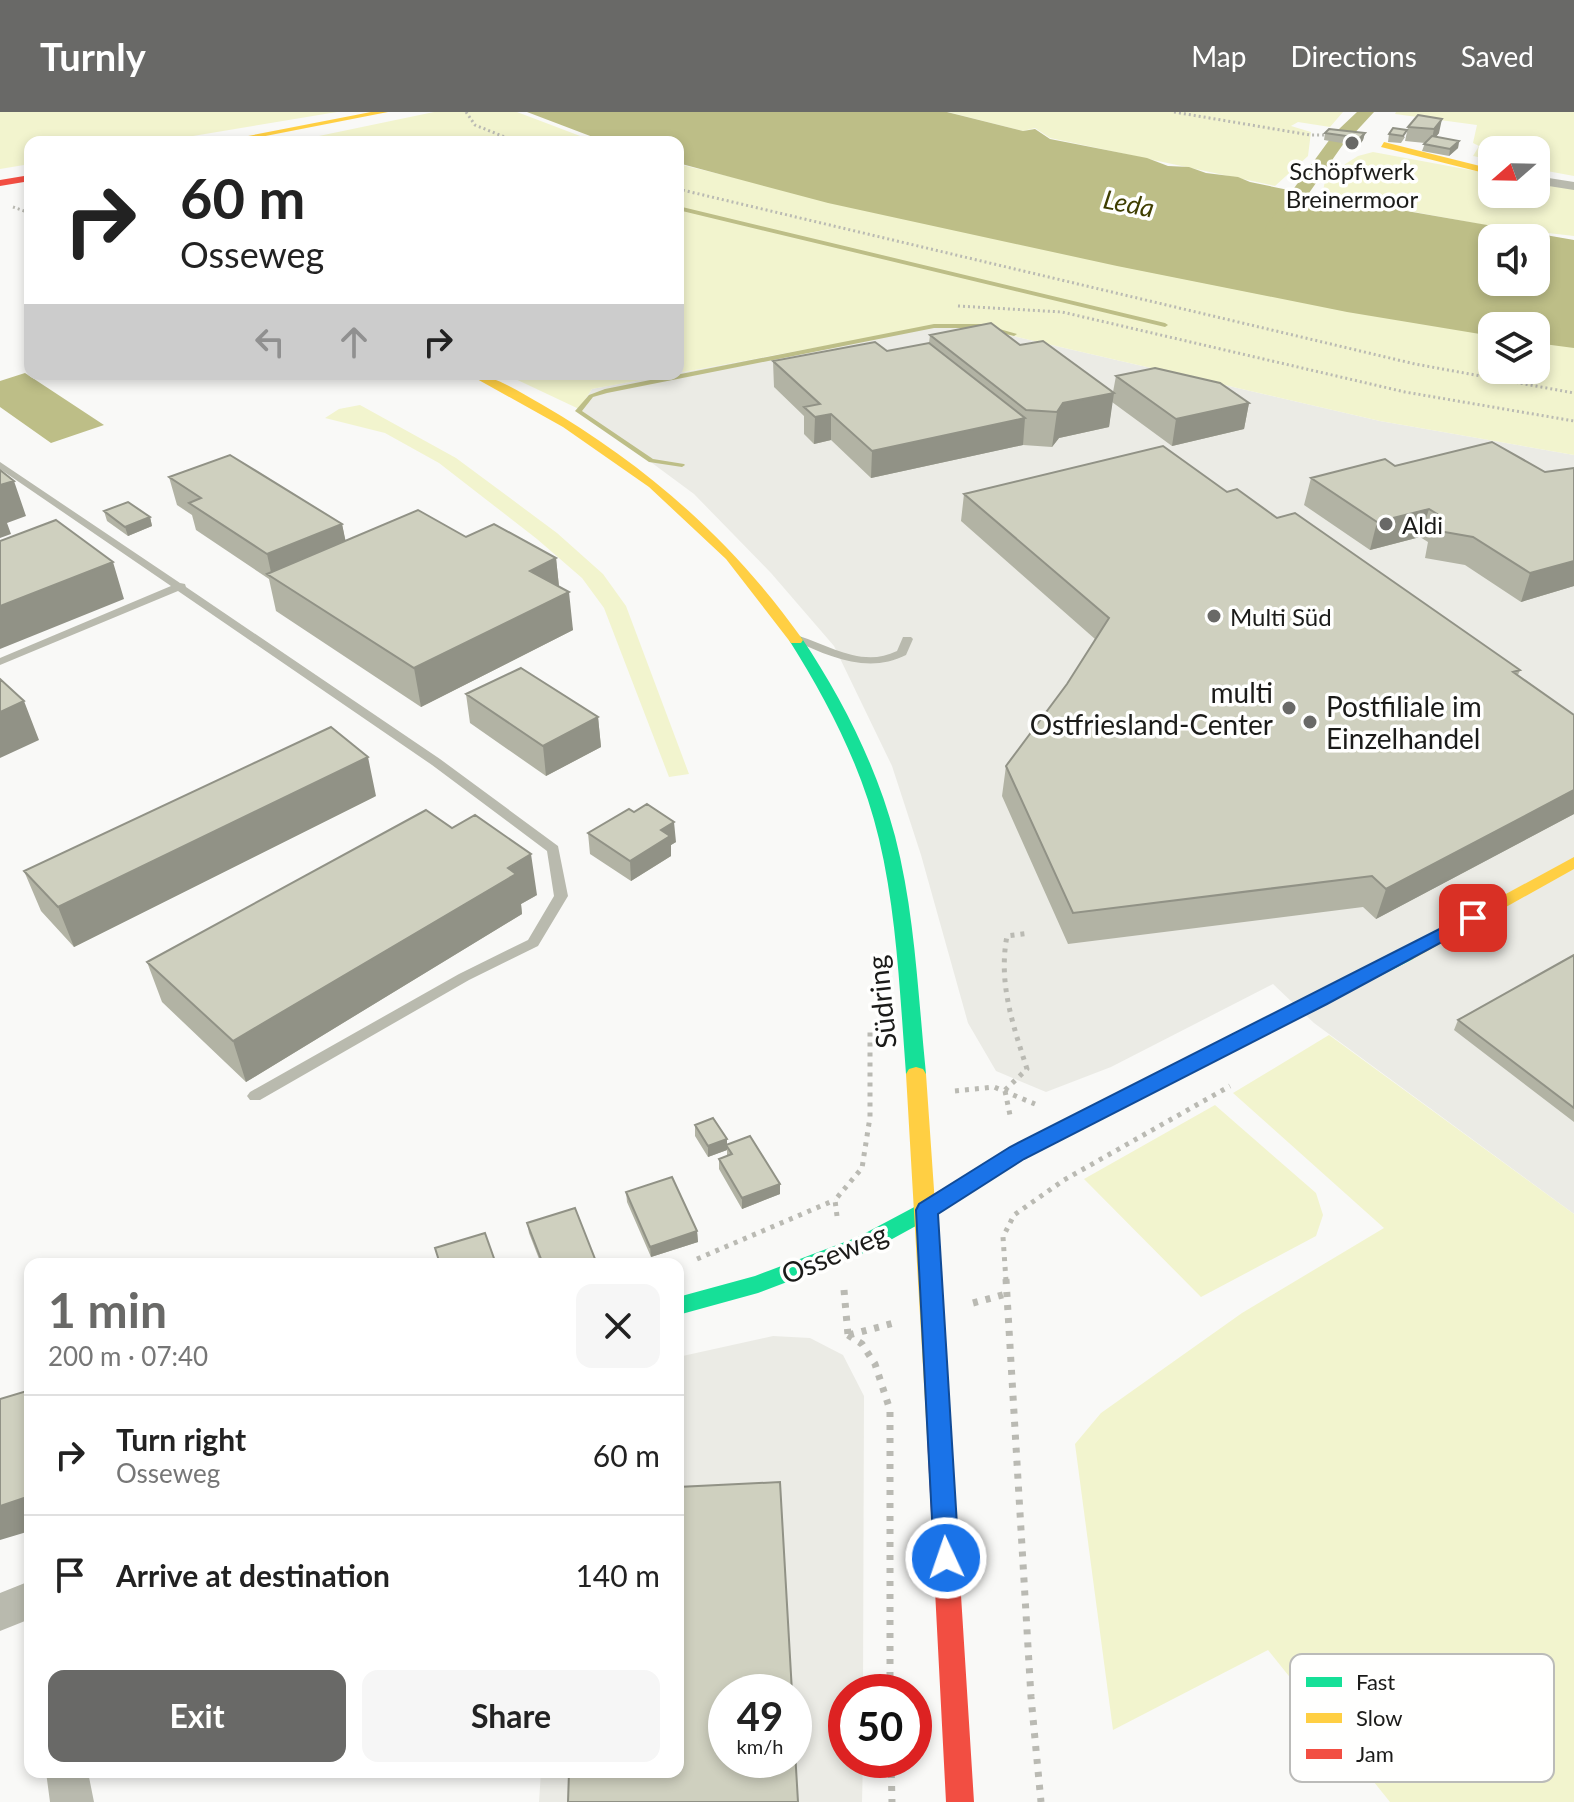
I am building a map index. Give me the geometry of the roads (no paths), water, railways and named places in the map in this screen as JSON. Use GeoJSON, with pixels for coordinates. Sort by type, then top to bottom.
{"type":"FeatureCollection","features":[{"type":"Feature","properties":{"kind":"main road"},"geometry":{"type":"LineString","coordinates":[[254,136],[384,112]]}},
{"type":"Feature","properties":{"kind":"main road"},"geometry":{"type":"LineString","coordinates":[[1384,145],[1478,169]]}},
{"type":"Feature","properties":{"kind":"main road"},"geometry":{"type":"LineString","coordinates":[[2,198],[24,182]]}},
{"type":"Feature","properties":{"kind":"main road","name":"Südring"},"geometry":{"type":"LineString","coordinates":[[485,380],[570,425],[622,459],[671,499],[755,585],[795,638],[861,759],[886,834],[901,919],[927,1210],[960,1802]]}},
{"type":"Feature","properties":{"kind":"main road","name":"Osseweg"},"geometry":{"type":"LineString","coordinates":[[684,1304],[758,1284],[841,1254],[927,1210],[1017,1153],[1397,960],[1574,862]]}},
{"type":"Feature","properties":{"kind":"street"},"geometry":{"type":"LineString","coordinates":[[1550,182],[1574,186]]}},
{"type":"Feature","properties":{"kind":"street"},"geometry":{"type":"LineString","coordinates":[[0,1612],[24,1602]]}},
{"type":"Feature","properties":{"kind":"street"},"geometry":{"type":"LineString","coordinates":[[68,1778],[72,1802]]}},
{"type":"Feature","properties":{"kind":"lane"},"geometry":{"type":"LineString","coordinates":[[0,465],[436,762],[553,849],[561,896],[533,943],[464,977],[255,1096]]}},
{"type":"Feature","properties":{"kind":"lane"},"geometry":{"type":"LineString","coordinates":[[0,662],[181,586]]}},
{"type":"Feature","properties":{"kind":"lane"},"geometry":{"type":"LineString","coordinates":[[795,638],[851,657],[883,660],[902,653],[907,639]]}},
{"type":"Feature","properties":{"kind":"water","name":"Leda"},"geometry":{"type":"Polygon","coordinates":[[[527,112],[947,112],[1023,131],[1035,129],[1050,139],[1147,158],[1168,166],[1189,167],[1303,193],[1482,224],[1478,224],[1478,296],[1550,296],[1550,236],[1574,240],[1574,348],[1550,345],[1550,312],[1478,312],[1478,334],[1347,312],[828,203],[684,165],[684,136],[590,136],[527,112]]]}},
{"type":"Feature","properties":{"kind":"water"},"geometry":{"type":"Polygon","coordinates":[[[24,373],[24,380],[36,380],[104,425],[51,443],[0,407],[0,381],[24,373]]]}},
{"type":"Feature","properties":{"kind":"waterway"},"geometry":{"type":"LineString","coordinates":[[1344,134],[1366,112]]}},
{"type":"Feature","properties":{"kind":"waterway"},"geometry":{"type":"LineString","coordinates":[[1274,229],[1336,143]]}},
{"type":"Feature","properties":{"kind":"waterway"},"geometry":{"type":"LineString","coordinates":[[684,209],[1165,325]]}},
{"type":"Feature","properties":{"kind":"waterway"},"geometry":{"type":"LineString","coordinates":[[684,375],[934,326],[982,326],[1014,334]]}},
{"type":"Feature","properties":{"kind":"waterway"},"geometry":{"type":"LineString","coordinates":[[661,380],[591,396],[578,411],[651,461],[682,465]]}},
{"type":"Feature","properties":{"kind":"place","name":"Schöpfwerk Breinermoor"},"geometry":{"type":"Point","coordinates":[1352,143]}},
{"type":"Feature","properties":{"kind":"place","name":"Aldi"},"geometry":{"type":"Point","coordinates":[1386,524]}},
{"type":"Feature","properties":{"kind":"place","name":"Multi Süd"},"geometry":{"type":"Point","coordinates":[1214,616]}},
{"type":"Feature","properties":{"kind":"place","name":"multi Ostfriesland-Center"},"geometry":{"type":"Point","coordinates":[1289,708]}},
{"type":"Feature","properties":{"kind":"place","name":"Postfiliale im Einzelhandel"},"geometry":{"type":"Point","coordinates":[1310,722]}}]}
